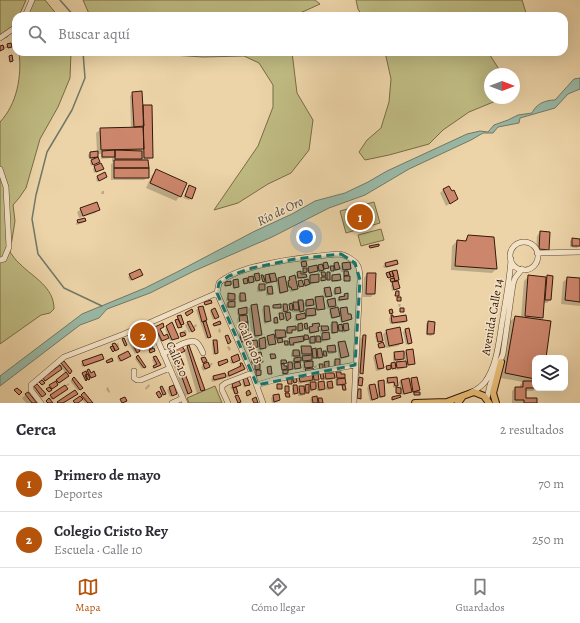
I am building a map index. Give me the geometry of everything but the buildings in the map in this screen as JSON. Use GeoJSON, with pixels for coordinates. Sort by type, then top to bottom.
{"type":"FeatureCollection","features":[{"type":"Feature","properties":{"kind":"main road"},"geometry":{"type":"LineString","coordinates":[[496,403],[493,393],[501,362]]}},
{"type":"Feature","properties":{"kind":"main road"},"geometry":{"type":"LineString","coordinates":[[415,403],[447,402],[470,393],[477,393],[488,401]]}},
{"type":"Feature","properties":{"kind":"main road"},"geometry":{"type":"LineString","coordinates":[[458,403],[463,396]]}},
{"type":"Feature","properties":{"kind":"street"},"geometry":{"type":"LineString","coordinates":[[27,12],[32,0]]}},
{"type":"Feature","properties":{"kind":"street"},"geometry":{"type":"LineString","coordinates":[[0,38],[12,30]]}},
{"type":"Feature","properties":{"kind":"street"},"geometry":{"type":"LineString","coordinates":[[0,169],[6,187],[9,247],[4,259],[0,260]]}},
{"type":"Feature","properties":{"kind":"street"},"geometry":{"type":"LineString","coordinates":[[523,242],[532,245],[537,253],[538,257],[534,265],[526,269],[515,266],[510,254],[512,249],[518,243],[523,242]]}},
{"type":"Feature","properties":{"kind":"street"},"geometry":{"type":"LineString","coordinates":[[537,253],[580,252]]}},
{"type":"Feature","properties":{"kind":"street"},"geometry":{"type":"LineString","coordinates":[[41,403],[30,388],[31,385],[64,358],[150,323],[217,292],[219,283],[225,278],[258,266],[272,263],[338,254],[346,256],[358,265],[360,280],[354,403]]}},
{"type":"Feature","properties":{"kind":"street","name":"Avenida Calle 14"},"geometry":{"type":"LineString","coordinates":[[470,393],[481,386],[493,365],[497,350],[511,259]]}},
{"type":"Feature","properties":{"kind":"street","name":"Avenida Calle 14"},"geometry":{"type":"LineString","coordinates":[[488,401],[490,385],[501,362],[506,343],[513,284],[515,278],[522,269]]}},
{"type":"Feature","properties":{"kind":"street","name":"Calle 10B"},"geometry":{"type":"LineString","coordinates":[[217,292],[257,385],[263,403]]}},
{"type":"Feature","properties":{"kind":"street","name":"Calle 10"},"geometry":{"type":"LineString","coordinates":[[150,323],[184,401]]}},
{"type":"Feature","properties":{"kind":"street"},"geometry":{"type":"LineString","coordinates":[[163,354],[186,342],[192,341],[200,345],[203,353]]}},
{"type":"Feature","properties":{"kind":"street"},"geometry":{"type":"LineString","coordinates":[[257,385],[277,379],[356,365]]}},
{"type":"Feature","properties":{"kind":"street"},"geometry":{"type":"LineString","coordinates":[[134,371],[134,378],[141,380],[170,368]]}},
{"type":"Feature","properties":{"kind":"street"},"geometry":{"type":"LineString","coordinates":[[228,403],[222,390],[222,386],[252,373]]}},
{"type":"Feature","properties":{"kind":"street"},"geometry":{"type":"LineString","coordinates":[[172,403],[184,401]]}},
{"type":"Feature","properties":{"kind":"highlighted area"},"geometry":{"type":"Polygon","coordinates":[[[341,254],[355,263],[360,280],[355,365],[257,385],[217,293],[219,283],[229,276],[252,268],[295,259],[341,254]]]}},
{"type":"Feature","properties":{"kind":"shaded area"},"geometry":{"type":"Polygon","coordinates":[[[0,0],[26,0],[21,12],[12,12],[12,28],[7,37],[0,39],[0,0]]]}},
{"type":"Feature","properties":{"kind":"shaded area"},"geometry":{"type":"Polygon","coordinates":[[[35,0],[45,0],[55,12],[28,12],[35,0]]]}},
{"type":"Feature","properties":{"kind":"shaded area"},"geometry":{"type":"Polygon","coordinates":[[[83,0],[315,0],[320,4],[302,12],[88,12],[83,0]]]}},
{"type":"Feature","properties":{"kind":"shaded area"},"geometry":{"type":"Polygon","coordinates":[[[356,0],[522,0],[526,12],[360,12],[356,0]]]}},
{"type":"Feature","properties":{"kind":"shaded area"},"geometry":{"type":"Polygon","coordinates":[[[19,56],[71,56],[70,78],[58,107],[40,139],[26,188],[13,205],[15,221],[10,252],[25,269],[47,289],[51,295],[54,309],[50,313],[41,315],[0,344],[0,122],[11,107],[17,89],[19,56]]]}},
{"type":"Feature","properties":{"kind":"shaded area"},"geometry":{"type":"Polygon","coordinates":[[[188,56],[244,56],[203,57],[188,56]]]}},
{"type":"Feature","properties":{"kind":"shaded area"},"geometry":{"type":"Polygon","coordinates":[[[244,56],[292,56],[297,93],[313,120],[309,150],[291,173],[268,184],[238,203],[214,210],[258,146],[273,107],[273,85],[259,63],[244,56]]]}},
{"type":"Feature","properties":{"kind":"shaded area"},"geometry":{"type":"Polygon","coordinates":[[[386,56],[491,56],[498,68],[484,68],[484,104],[488,104],[469,112],[443,130],[429,144],[365,160],[359,152],[367,140],[381,128],[389,102],[391,79],[386,56]]]}},
{"type":"Feature","properties":{"kind":"shaded area"},"geometry":{"type":"Polygon","coordinates":[[[580,78],[580,89],[568,94],[555,108],[520,118],[519,123],[498,127],[493,133],[483,133],[409,169],[365,195],[329,208],[272,237],[194,271],[150,293],[107,309],[99,318],[80,325],[0,386],[0,376],[82,314],[145,288],[315,201],[345,193],[387,171],[467,134],[480,131],[488,132],[494,125],[518,115],[532,113],[541,103],[555,100],[574,79],[580,78]]]}},
{"type":"Feature","properties":{"kind":"shaded area"},"geometry":{"type":"Polygon","coordinates":[[[374,202],[380,223],[346,233],[340,211],[374,202]]]}},
{"type":"Feature","properties":{"kind":"shaded area"},"geometry":{"type":"Polygon","coordinates":[[[381,229],[384,240],[361,246],[358,235],[381,229]]]}},
{"type":"Feature","properties":{"kind":"shaded area"},"geometry":{"type":"Polygon","coordinates":[[[215,386],[222,403],[189,403],[187,398],[215,386]]]}},
{"type":"Feature","properties":{"kind":"waterway"},"geometry":{"type":"LineString","coordinates":[[60,0],[70,12]]}},
{"type":"Feature","properties":{"kind":"waterway"},"geometry":{"type":"LineString","coordinates":[[83,56],[85,78],[72,110],[47,152],[36,195],[32,219],[38,254],[64,288],[102,306]]}},
{"type":"Feature","properties":{"kind":"place","name":"Primero de mayo"},"geometry":{"type":"Point","coordinates":[360,217]}},
{"type":"Feature","properties":{"kind":"place","name":"Colegio Cristo Rey"},"geometry":{"type":"Point","coordinates":[143,335]}},
{"type":"Feature","properties":{"kind":"water label","name":"Río de Oro"},"geometry":{"type":"Point","coordinates":[280,211]}}]}
